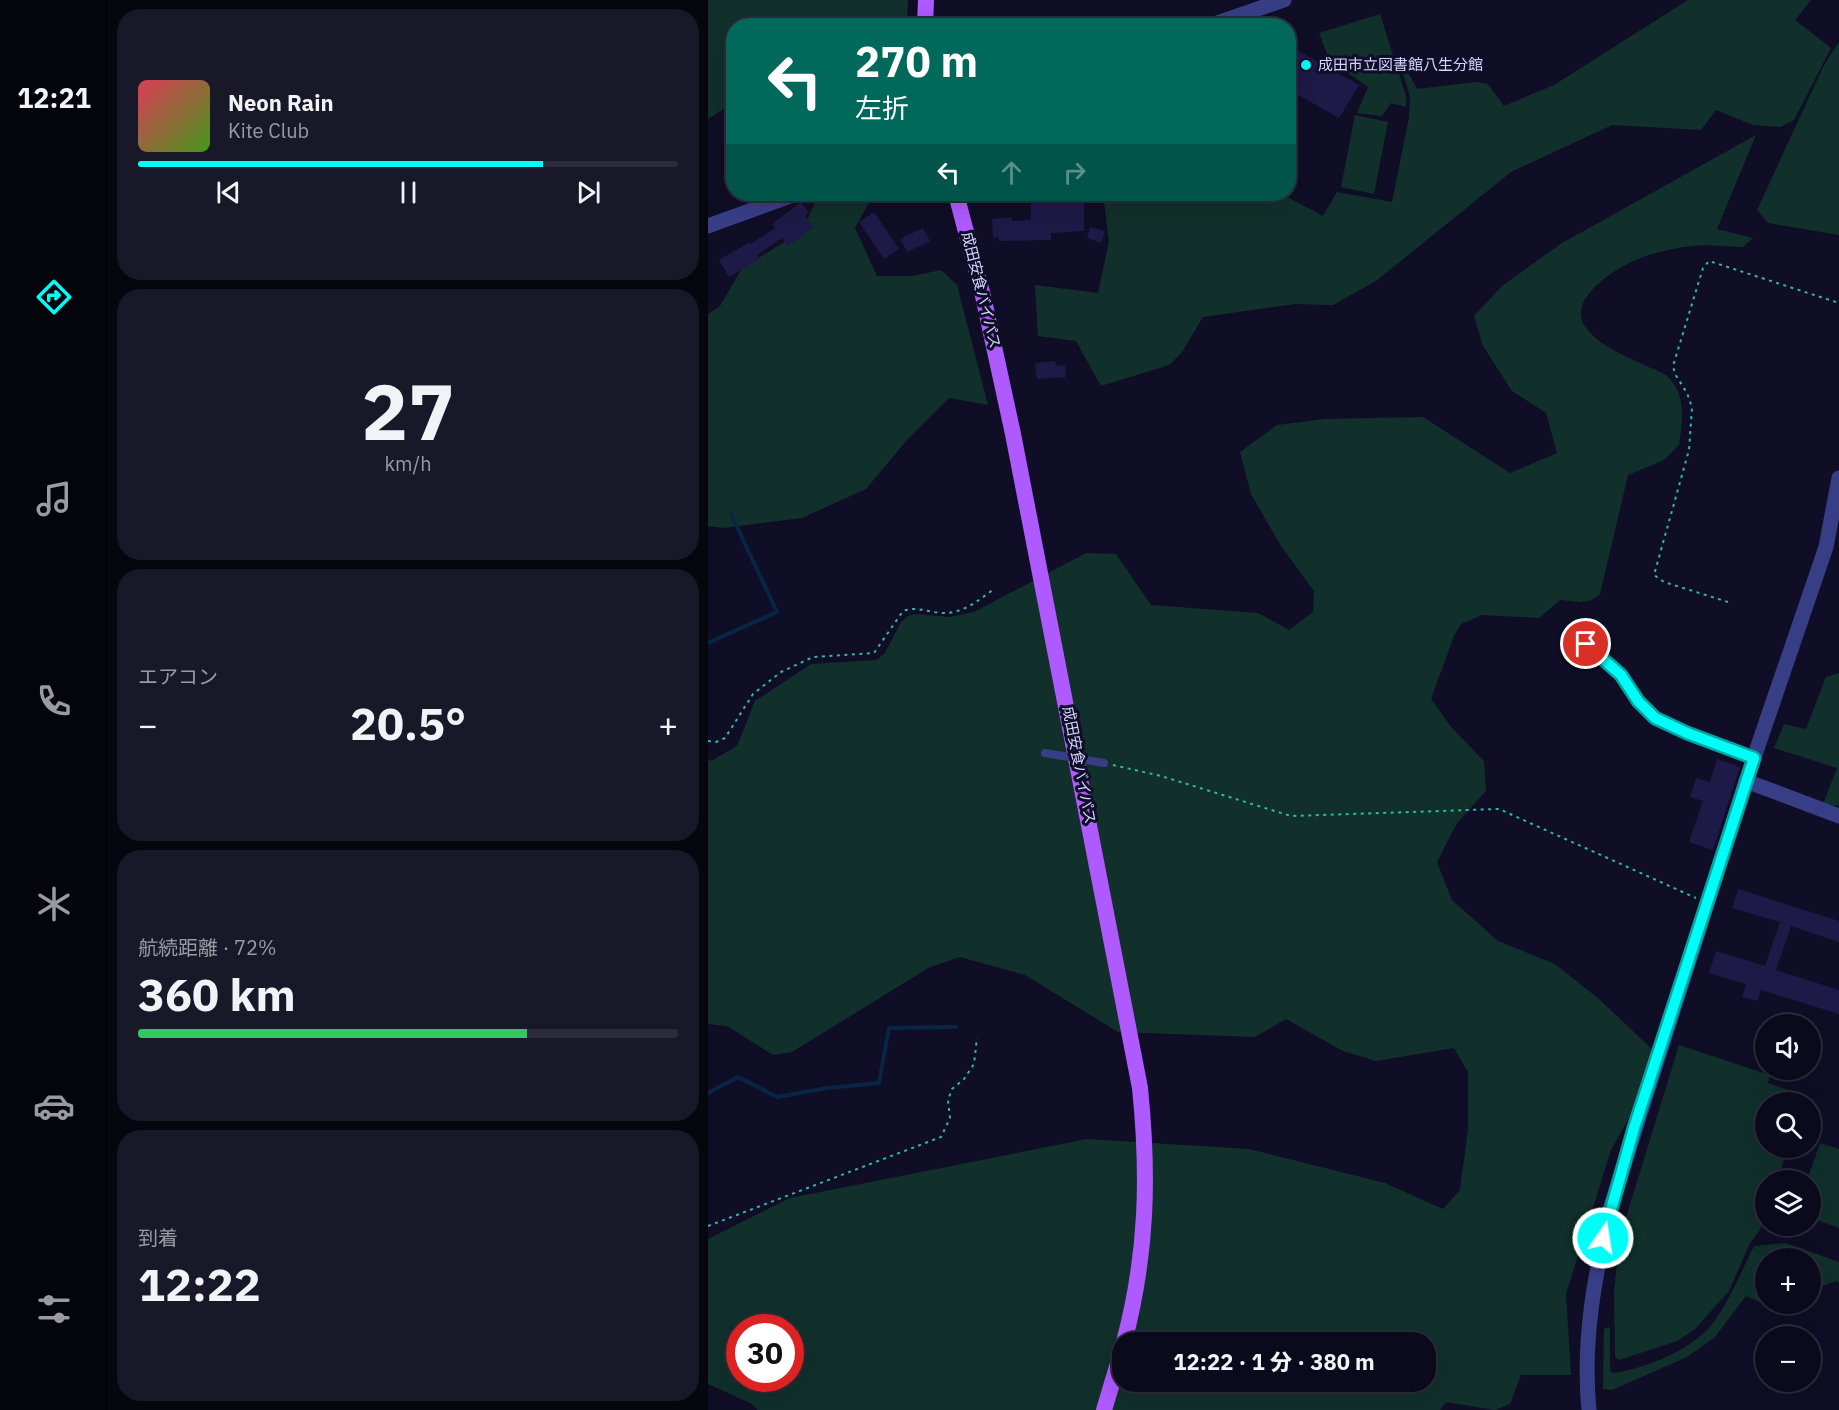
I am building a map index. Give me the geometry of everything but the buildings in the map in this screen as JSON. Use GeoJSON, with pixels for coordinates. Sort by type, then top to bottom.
{"type":"FeatureCollection","features":[{"type":"Feature","properties":{"kind":"main road"},"geometry":{"type":"LineString","coordinates":[[925,18],[926,0]]}},
{"type":"Feature","properties":{"kind":"main road","name":"成田安食バイパス"},"geometry":{"type":"LineString","coordinates":[[958,201],[983,296],[1011,422],[1140,1088],[1147,1182],[1145,1218],[1137,1288],[1126,1332]]}},
{"type":"Feature","properties":{"kind":"main road"},"geometry":{"type":"LineString","coordinates":[[1104,1410],[1112,1383]]}},
{"type":"Feature","properties":{"kind":"street"},"geometry":{"type":"LineString","coordinates":[[1235,18],[1284,0]]}},
{"type":"Feature","properties":{"kind":"street"},"geometry":{"type":"LineString","coordinates":[[708,226],[777,201]]}},
{"type":"Feature","properties":{"kind":"street"},"geometry":{"type":"LineString","coordinates":[[1589,1410],[1587,1336],[1599,1253],[1631,1139],[1746,781],[1826,547],[1839,478]]}},
{"type":"Feature","properties":{"kind":"street"},"geometry":{"type":"LineString","coordinates":[[1746,781],[1815,809],[1839,816]]}},
{"type":"Feature","properties":{"kind":"lane"},"geometry":{"type":"LineString","coordinates":[[1586,644],[1621,675],[1638,701],[1655,718],[1687,733],[1754,758]]}},
{"type":"Feature","properties":{"kind":"lane"},"geometry":{"type":"LineString","coordinates":[[1045,753],[1104,763]]}},
{"type":"Feature","properties":{"kind":"path"},"geometry":{"type":"LineString","coordinates":[[1728,602],[1664,582],[1654,575],[1689,450],[1692,407],[1672,366],[1703,268],[1709,261],[1839,303]]}},
{"type":"Feature","properties":{"kind":"path"},"geometry":{"type":"LineString","coordinates":[[708,741],[716,742],[725,738],[753,694],[781,672],[813,657],[874,653],[903,611],[916,608],[943,613],[961,610],[994,590]]}},
{"type":"Feature","properties":{"kind":"path"},"geometry":{"type":"LineString","coordinates":[[1104,763],[1161,776],[1291,816],[1499,809],[1707,903]]}},
{"type":"Feature","properties":{"kind":"path"},"geometry":{"type":"LineString","coordinates":[[708,1226],[941,1137],[950,1118],[948,1100],[952,1089],[974,1064],[977,1038]]}},
{"type":"Feature","properties":{"kind":"green space"},"geometry":{"type":"Polygon","coordinates":[[[708,0],[908,0],[907,18],[726,18],[726,107],[708,119],[708,0]]]}},
{"type":"Feature","properties":{"kind":"green space"},"geometry":{"type":"Polygon","coordinates":[[[1688,0],[1811,0],[1795,20],[1831,48],[1794,120],[1780,127],[1753,125],[1716,110],[1701,130],[1612,125],[1511,172],[1376,281],[1333,305],[1295,304],[1203,317],[1182,352],[1169,365],[1101,386],[1076,341],[1038,336],[1035,285],[1098,293],[1109,241],[1104,201],[1295,201],[1323,216],[1337,192],[1392,202],[1409,117],[1410,97],[1397,52],[1417,89],[1475,82],[1488,84],[1504,106],[1554,85],[1688,0]]]}},
{"type":"Feature","properties":{"kind":"green space"},"geometry":{"type":"Polygon","coordinates":[[[1380,14],[1406,96],[1406,107],[1391,103],[1382,116],[1357,113],[1368,87],[1330,61],[1319,33],[1380,14]]]}},
{"type":"Feature","properties":{"kind":"green space"},"geometry":{"type":"Polygon","coordinates":[[[1839,42],[1839,235],[1768,223],[1757,210],[1824,65],[1839,42]]]}},
{"type":"Feature","properties":{"kind":"green space"},"geometry":{"type":"Polygon","coordinates":[[[1355,115],[1388,122],[1374,194],[1341,187],[1355,115]]]}},
{"type":"Feature","properties":{"kind":"green space"},"geometry":{"type":"Polygon","coordinates":[[[1756,135],[1717,229],[1753,238],[1743,247],[1692,246],[1651,254],[1638,259],[1618,269],[1596,285],[1582,305],[1581,316],[1585,326],[1597,339],[1613,350],[1659,371],[1670,379],[1679,394],[1682,411],[1679,445],[1664,460],[1628,475],[1600,594],[1586,601],[1560,600],[1539,618],[1482,615],[1461,624],[1454,636],[1431,699],[1452,728],[1484,761],[1486,791],[1457,823],[1437,862],[1452,900],[1498,941],[1555,964],[1599,999],[1653,1050],[1645,1090],[1611,1150],[1566,1294],[1571,1375],[1521,1375],[1510,1404],[1495,1410],[1446,1402],[1440,1410],[758,1410],[752,1404],[708,1384],[708,1239],[790,1198],[1087,1139],[1249,1149],[1385,1183],[1443,1209],[1460,1190],[1468,1129],[1468,1072],[1454,1048],[1376,1061],[1343,1051],[1286,1019],[1255,1037],[1118,1032],[1025,975],[960,957],[930,967],[792,1052],[773,1055],[727,1026],[708,1024],[708,759],[711,761],[737,746],[755,701],[811,664],[877,660],[885,653],[901,622],[908,616],[916,614],[950,617],[974,612],[1086,553],[1116,554],[1151,605],[1258,613],[1289,630],[1313,612],[1314,591],[1281,546],[1251,494],[1240,452],[1277,425],[1325,419],[1423,417],[1510,473],[1557,453],[1546,413],[1512,391],[1483,346],[1474,316],[1503,285],[1562,243],[1756,135]]]}},
{"type":"Feature","properties":{"kind":"green space"},"geometry":{"type":"Polygon","coordinates":[[[816,201],[870,201],[855,228],[877,276],[913,276],[941,270],[957,285],[988,405],[949,398],[907,440],[866,489],[802,518],[723,528],[708,526],[708,314],[720,306],[742,268],[783,243],[806,222],[816,201]]]}},
{"type":"Feature","properties":{"kind":"green space"},"geometry":{"type":"Polygon","coordinates":[[[1839,673],[1839,806],[1823,804],[1837,768],[1774,748],[1784,724],[1806,729],[1826,677],[1839,673]]]}},
{"type":"Feature","properties":{"kind":"green space"},"geometry":{"type":"Polygon","coordinates":[[[1679,1045],[1755,1070],[1755,1080],[1769,1080],[1768,1083],[1794,1092],[1755,1092],[1755,1158],[1785,1158],[1780,1170],[1755,1170],[1755,1236],[1750,1243],[1729,1291],[1695,1329],[1677,1341],[1619,1360],[1615,1356],[1614,1291],[1620,1237],[1679,1045]]]}},
{"type":"Feature","properties":{"kind":"green space"},"geometry":{"type":"Polygon","coordinates":[[[1821,1143],[1839,1149],[1839,1228],[1821,1222],[1821,1170],[1811,1170],[1815,1158],[1821,1158],[1821,1143]]]}},
{"type":"Feature","properties":{"kind":"green space"},"geometry":{"type":"Polygon","coordinates":[[[1786,1243],[1800,1248],[1755,1248],[1755,1300],[1746,1296],[1715,1337],[1687,1357],[1612,1390],[1603,1389],[1604,1329],[1610,1327],[1610,1371],[1614,1373],[1675,1353],[1697,1339],[1713,1323],[1733,1290],[1754,1246],[1786,1243]]]}},
{"type":"Feature","properties":{"kind":"green space"},"geometry":{"type":"Polygon","coordinates":[[[1821,1256],[1839,1262],[1839,1283],[1836,1281],[1821,1286],[1821,1256]]]}},
{"type":"Feature","properties":{"kind":"waterway"},"geometry":{"type":"LineString","coordinates":[[708,643],[777,612],[731,514]]}},
{"type":"Feature","properties":{"kind":"waterway"},"geometry":{"type":"LineString","coordinates":[[708,1093],[738,1077],[777,1097],[827,1088],[879,1083],[889,1028],[956,1027]]}},
{"type":"Feature","properties":{"kind":"place","name":"成田市立図書館八生分館"},"geometry":{"type":"Point","coordinates":[1306,65]}},
{"type":"Feature","properties":{"kind":"route"},"geometry":{"type":"LineString","coordinates":[[1586,644],[1621,675],[1645,710],[1655,718],[1669,726],[1754,758],[1634,1128],[1603,1238]]}}]}
